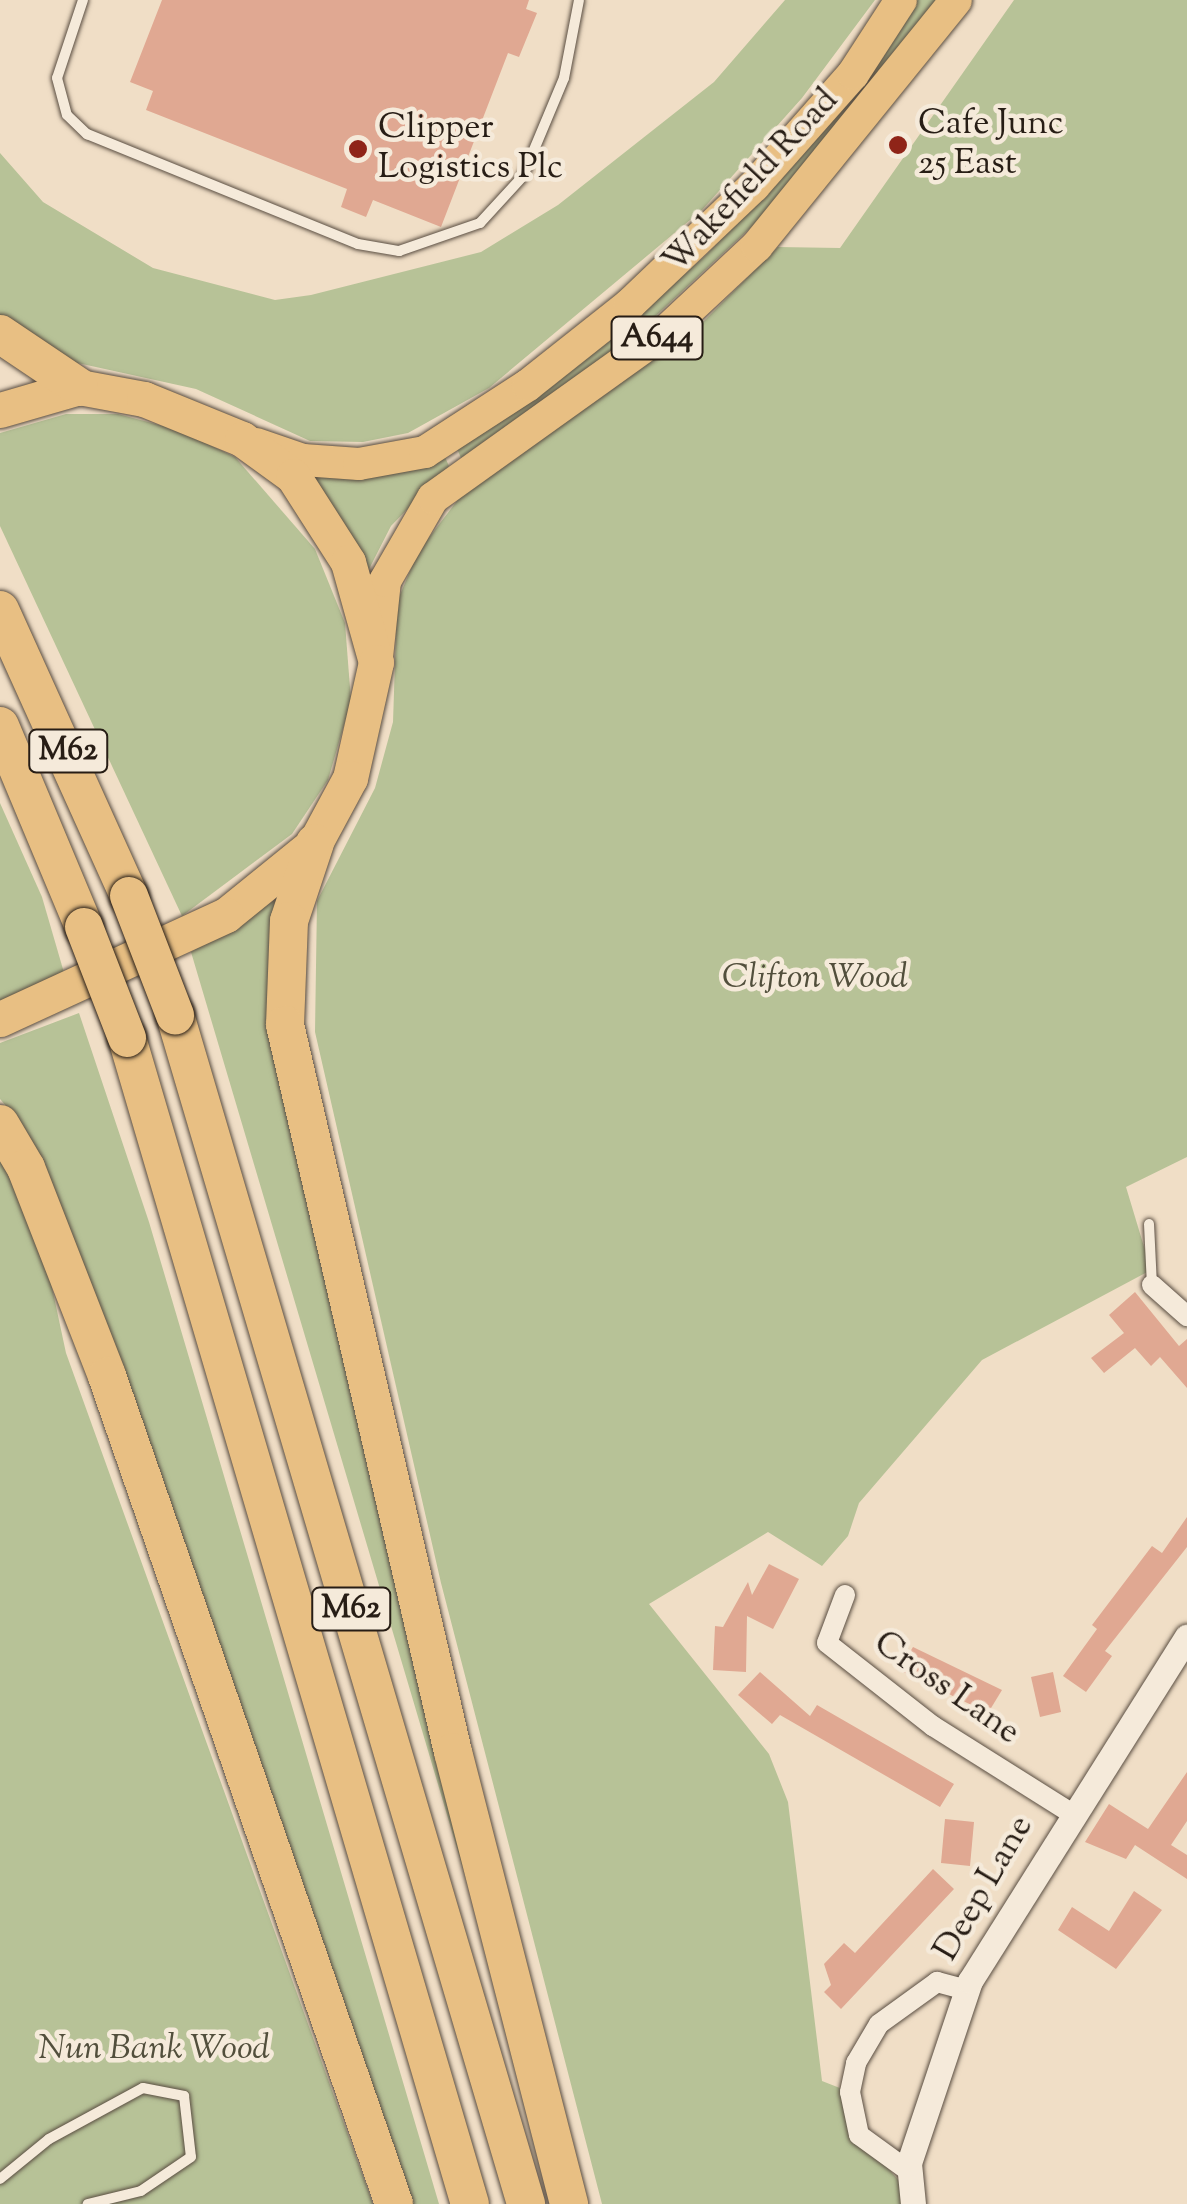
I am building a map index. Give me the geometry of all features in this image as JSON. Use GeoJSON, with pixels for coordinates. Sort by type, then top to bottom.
{"type":"FeatureCollection","features":[{"type":"Feature","properties":{"kind":"highway"},"geometry":{"type":"LineString","coordinates":[[0,334],[79,387]]}},
{"type":"Feature","properties":{"kind":"highway","name":"A644"},"geometry":{"type":"LineString","coordinates":[[0,410],[79,387],[144,398],[242,439],[293,476],[348,562],[376,662],[350,778],[315,843],[226,915],[0,1019]]}},
{"type":"Feature","properties":{"kind":"highway","name":"M62"},"geometry":{"type":"LineString","coordinates":[[0,610],[129,896],[175,1015],[526,2204]]}},
{"type":"Feature","properties":{"kind":"highway","name":"M62"},"geometry":{"type":"LineString","coordinates":[[0,726],[127,1038],[470,2204]]}},
{"type":"Feature","properties":{"kind":"highway"},"geometry":{"type":"LineString","coordinates":[[315,843],[289,921],[286,1025],[454,1752],[570,2204]]}},
{"type":"Feature","properties":{"kind":"highway"},"geometry":{"type":"LineString","coordinates":[[0,1124],[26,1168],[106,1376],[394,2204]]}},
{"type":"Feature","properties":{"kind":"main road","name":"Wakefield Road"},"geometry":{"type":"LineString","coordinates":[[242,439],[340,462],[424,452],[528,385],[629,305],[754,186],[853,74],[901,0]]}},
{"type":"Feature","properties":{"kind":"main road","name":"Wakefield Road"},"geometry":{"type":"LineString","coordinates":[[376,662],[385,581],[433,498],[665,332],[744,258],[956,0]]}},
{"type":"Feature","properties":{"kind":"street"},"geometry":{"type":"LineString","coordinates":[[1152,1284],[1187,1316]]}},
{"type":"Feature","properties":{"kind":"street","name":"Cross Lane"},"geometry":{"type":"LineString","coordinates":[[844,1595],[827,1643],[933,1726],[1071,1813]]}},
{"type":"Feature","properties":{"kind":"street","name":"Deep Lane"},"geometry":{"type":"LineString","coordinates":[[913,2204],[910,2172],[928,2093],[966,1990],[1071,1813],[1187,1637]]}},
{"type":"Feature","properties":{"kind":"street"},"geometry":{"type":"LineString","coordinates":[[910,2172],[859,2136],[850,2092],[856,2063],[879,2024],[938,1982],[966,1990]]}},
{"type":"Feature","properties":{"kind":"lane"},"geometry":{"type":"LineString","coordinates":[[82,0],[57,78],[67,115],[86,134],[358,244],[399,250],[480,224],[523,176],[564,78],[579,0]]}},
{"type":"Feature","properties":{"kind":"lane"},"geometry":{"type":"LineString","coordinates":[[1148,1224],[1152,1284]]}},
{"type":"Feature","properties":{"kind":"lane"},"geometry":{"type":"LineString","coordinates":[[0,2179],[49,2139],[143,2088],[184,2096],[191,2157],[141,2191],[88,2204]]}},
{"type":"Feature","properties":{"kind":"green space"},"geometry":{"type":"Polygon","coordinates":[[[785,0],[875,0],[802,98],[702,210],[489,388],[408,433],[363,442],[310,441],[196,389],[64,360],[0,317],[0,153],[43,202],[153,268],[275,300],[311,295],[481,252],[558,205],[714,82],[785,0]]]}},
{"type":"Feature","properties":{"kind":"green space"},"geometry":{"type":"Polygon","coordinates":[[[915,0],[939,0],[775,205],[634,336],[461,458],[456,446],[630,322],[704,257],[781,179],[915,0]]]}},
{"type":"Feature","properties":{"kind":"green space","name":"Clifton Wood"},"geometry":{"type":"Polygon","coordinates":[[[1014,0],[1187,0],[1187,1157],[1126,1187],[1151,1270],[982,1360],[859,1503],[848,1536],[822,1566],[768,1532],[649,1604],[769,1754],[788,1802],[822,2081],[850,2092],[859,2135],[900,2182],[902,2204],[602,2204],[441,1583],[315,1032],[317,901],[375,788],[393,722],[397,602],[418,552],[460,497],[700,325],[778,247],[840,248],[1014,0]]]}},
{"type":"Feature","properties":{"kind":"green space"},"geometry":{"type":"Polygon","coordinates":[[[66,414],[118,414],[178,430],[235,457],[315,549],[345,623],[351,701],[328,780],[292,834],[182,916],[0,526],[0,433],[66,414]]]}},
{"type":"Feature","properties":{"kind":"green space"},"geometry":{"type":"Polygon","coordinates":[[[444,455],[449,466],[391,526],[368,571],[313,475],[444,455]]]}},
{"type":"Feature","properties":{"kind":"green space"},"geometry":{"type":"Polygon","coordinates":[[[0,803],[42,897],[67,983],[0,1009],[0,803]]]}},
{"type":"Feature","properties":{"kind":"green space"},"geometry":{"type":"Polygon","coordinates":[[[280,897],[278,920],[483,1936],[191,952],[280,897]]]}},
{"type":"Feature","properties":{"kind":"green space"},"geometry":{"type":"Polygon","coordinates":[[[79,1013],[149,1222],[439,2204],[407,2204],[13,1114],[0,1099],[0,1043],[79,1013]]]}},
{"type":"Feature","properties":{"kind":"green space","name":"Nun Bank Wood"},"geometry":{"type":"Polygon","coordinates":[[[0,1150],[44,1250],[66,1353],[373,2204],[0,2204],[0,1150]]]}},
{"type":"Feature","properties":{"kind":"building","name":"Clipper Logistics Plc"},"geometry":{"type":"Polygon","coordinates":[[[162,0],[529,0],[526,9],[537,13],[519,57],[508,53],[441,227],[373,200],[366,217],[341,207],[347,189],[146,110],[153,91],[130,82],[162,0]]]}},
{"type":"Feature","properties":{"kind":"building"},"geometry":{"type":"Polygon","coordinates":[[[1135,1292],[1179,1346],[1187,1339],[1187,1388],[1160,1357],[1151,1366],[1135,1348],[1104,1373],[1091,1358],[1124,1333],[1109,1315],[1135,1292]]]}},
{"type":"Feature","properties":{"kind":"building"},"geometry":{"type":"Polygon","coordinates":[[[1187,1517],[1187,1547],[1105,1651],[1112,1656],[1086,1692],[1063,1676],[1097,1629],[1092,1625],[1152,1546],[1162,1553],[1187,1517]]]}},
{"type":"Feature","properties":{"kind":"building"},"geometry":{"type":"Polygon","coordinates":[[[769,1564],[799,1579],[773,1629],[747,1616],[746,1672],[713,1670],[715,1626],[723,1627],[748,1582],[752,1595],[769,1564]]]}},
{"type":"Feature","properties":{"kind":"building"},"geometry":{"type":"Polygon","coordinates":[[[913,1647],[1002,1690],[988,1713],[899,1670],[913,1647]]]}},
{"type":"Feature","properties":{"kind":"building"},"geometry":{"type":"Polygon","coordinates":[[[760,1672],[810,1716],[817,1705],[954,1784],[940,1807],[780,1715],[772,1724],[738,1695],[760,1672]]]}},
{"type":"Feature","properties":{"kind":"building"},"geometry":{"type":"Polygon","coordinates":[[[1053,1672],[1061,1712],[1040,1717],[1031,1677],[1053,1672]]]}},
{"type":"Feature","properties":{"kind":"building"},"geometry":{"type":"Polygon","coordinates":[[[1187,1772],[1187,1821],[1171,1845],[1187,1855],[1187,1879],[1135,1845],[1126,1859],[1085,1842],[1109,1804],[1148,1829],[1187,1772]]]}},
{"type":"Feature","properties":{"kind":"building"},"geometry":{"type":"Polygon","coordinates":[[[945,1819],[974,1822],[970,1866],[941,1863],[945,1819]]]}},
{"type":"Feature","properties":{"kind":"building"},"geometry":{"type":"Polygon","coordinates":[[[933,1869],[954,1889],[841,2009],[824,1992],[831,1985],[824,1964],[844,1943],[855,1953],[933,1869]]]}},
{"type":"Feature","properties":{"kind":"building"},"geometry":{"type":"Polygon","coordinates":[[[1134,1891],[1162,1910],[1116,1969],[1058,1930],[1072,1907],[1109,1931],[1134,1891]]]}},
{"type":"Feature","properties":{"kind":"place","name":"Cafe Junc 25 East"},"geometry":{"type":"Point","coordinates":[898,145]}},
{"type":"Feature","properties":{"kind":"place","name":"Clipper Logistics Plc"},"geometry":{"type":"Point","coordinates":[358,149]}}]}
